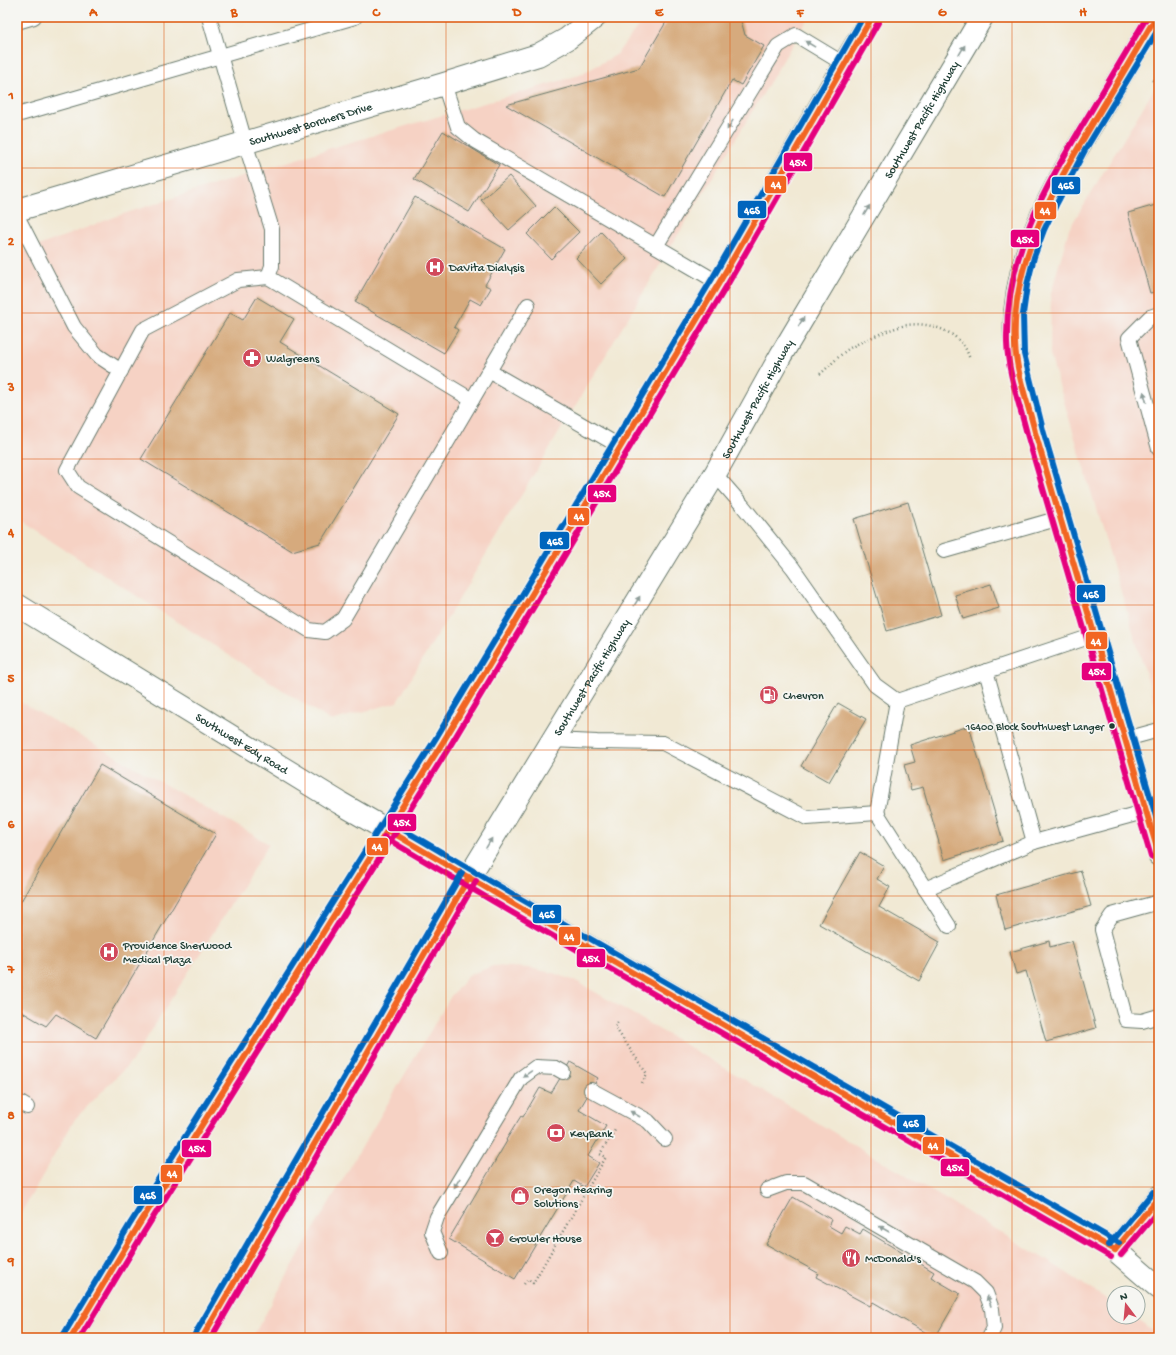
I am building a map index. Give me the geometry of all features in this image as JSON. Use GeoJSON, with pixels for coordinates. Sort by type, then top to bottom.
{"type":"FeatureCollection","features":[{"type":"Feature","properties":{"kind":"main road","name":"Southwest Borchers Drive"},"geometry":{"type":"LineString","coordinates":[[17,210],[538,55],[567,39],[596,17]]}},
{"type":"Feature","properties":{"kind":"main road"},"geometry":{"type":"LineString","coordinates":[[71,1338],[388,830],[621,448],[719,283],[872,17]]}},
{"type":"Feature","properties":{"kind":"main road","name":"Southwest Pacific Highway"},"geometry":{"type":"LineString","coordinates":[[202,1338],[469,877],[714,474],[781,355],[982,17]]}},
{"type":"Feature","properties":{"kind":"main road"},"geometry":{"type":"LineString","coordinates":[[1156,17],[1060,177],[1045,207],[1034,233],[1020,281],[1015,311],[1015,343],[1018,363],[1060,518],[1159,855]]}},
{"type":"Feature","properties":{"kind":"main road","name":"Southwest Edy Road"},"geometry":{"type":"LineString","coordinates":[[17,605],[306,782],[517,906],[1116,1250],[1159,1288]]}},
{"type":"Feature","properties":{"kind":"main road"},"geometry":{"type":"LineString","coordinates":[[1116,1250],[1159,1197]]}},
{"type":"Feature","properties":{"kind":"lane"},"geometry":{"type":"LineString","coordinates":[[17,22],[34,17]]}},
{"type":"Feature","properties":{"kind":"lane"},"geometry":{"type":"LineString","coordinates":[[209,17],[245,142],[272,228],[272,266],[268,276]]}},
{"type":"Feature","properties":{"kind":"lane"},"geometry":{"type":"LineString","coordinates":[[17,115],[355,17]]}},
{"type":"Feature","properties":{"kind":"lane"},"geometry":{"type":"LineString","coordinates":[[656,246],[778,46],[796,35],[844,64]]}},
{"type":"Feature","properties":{"kind":"lane"},"geometry":{"type":"LineString","coordinates":[[444,84],[458,126],[474,140],[719,283]]}},
{"type":"Feature","properties":{"kind":"lane"},"geometry":{"type":"LineString","coordinates":[[17,216],[74,327],[97,356],[121,371]]}},
{"type":"Feature","properties":{"kind":"lane"},"geometry":{"type":"LineString","coordinates":[[472,400],[268,276],[238,280],[143,330],[67,470],[78,487],[309,630],[325,632],[343,619],[528,305]]}},
{"type":"Feature","properties":{"kind":"lane"},"geometry":{"type":"LineString","coordinates":[[1159,314],[1150,317],[1129,338],[1159,449]]}},
{"type":"Feature","properties":{"kind":"lane"},"geometry":{"type":"LineString","coordinates":[[489,371],[621,448]]}},
{"type":"Feature","properties":{"kind":"lane"},"geometry":{"type":"LineString","coordinates":[[714,474],[742,505],[793,568],[875,685],[897,701]]}},
{"type":"Feature","properties":{"kind":"lane"},"geometry":{"type":"LineString","coordinates":[[944,551],[1060,518]]}},
{"type":"Feature","properties":{"kind":"lane"},"geometry":{"type":"LineString","coordinates":[[897,701],[1095,635]]}},
{"type":"Feature","properties":{"kind":"lane"},"geometry":{"type":"LineString","coordinates":[[986,671],[1034,842]]}},
{"type":"Feature","properties":{"kind":"lane"},"geometry":{"type":"LineString","coordinates":[[897,701],[877,813],[949,926]]}},
{"type":"Feature","properties":{"kind":"lane"},"geometry":{"type":"LineString","coordinates":[[1126,739],[1159,730]]}},
{"type":"Feature","properties":{"kind":"lane"},"geometry":{"type":"LineString","coordinates":[[552,740],[663,743],[806,818],[877,813]]}},
{"type":"Feature","properties":{"kind":"lane"},"geometry":{"type":"LineString","coordinates":[[925,889],[1034,842],[1147,811]]}},
{"type":"Feature","properties":{"kind":"lane"},"geometry":{"type":"LineString","coordinates":[[1159,902],[1112,915],[1102,930],[1126,1020],[1142,1021],[1159,1016]]}},
{"type":"Feature","properties":{"kind":"lane"},"geometry":{"type":"LineString","coordinates":[[441,1253],[432,1232],[437,1217],[521,1078],[536,1067],[556,1068],[563,1072]]}},
{"type":"Feature","properties":{"kind":"lane"},"geometry":{"type":"LineString","coordinates":[[591,1090],[648,1121],[665,1139]]}},
{"type":"Feature","properties":{"kind":"lane"},"geometry":{"type":"LineString","coordinates":[[767,1190],[786,1182],[804,1183],[975,1282],[986,1293],[992,1309],[994,1328],[989,1338]]}},
{"type":"Feature","properties":{"kind":"path"},"geometry":{"type":"LineString","coordinates":[[820,374],[850,348],[907,325],[924,324],[938,327],[954,336],[964,345],[970,358]]}},
{"type":"Feature","properties":{"kind":"path"},"geometry":{"type":"LineString","coordinates":[[618,1022],[615,1027],[647,1074],[641,1085]]}},
{"type":"Feature","properties":{"kind":"path"},"geometry":{"type":"LineString","coordinates":[[524,1284],[528,1279],[533,1283],[606,1157],[600,1154],[615,1130]]}},
{"type":"Feature","properties":{"kind":"shaded area"},"geometry":{"type":"Polygon","coordinates":[[[645,17],[809,17],[397,702],[331,721],[17,519],[17,254],[120,215],[331,148],[580,75],[616,55],[645,17]]]}},
{"type":"Feature","properties":{"kind":"shaded area"},"geometry":{"type":"Polygon","coordinates":[[[1159,81],[1159,718],[1050,355],[1051,293],[1069,229],[1159,81]]]}},
{"type":"Feature","properties":{"kind":"shaded area","name":"Providence Sherwood Medical Plaza"},"geometry":{"type":"Polygon","coordinates":[[[17,700],[269,844],[133,1060],[75,1119],[17,1220],[17,700]]]}},
{"type":"Feature","properties":{"kind":"shaded area"},"geometry":{"type":"Polygon","coordinates":[[[493,966],[529,968],[553,973],[578,982],[798,1111],[1053,1264],[1106,1299],[1106,1325],[1146,1325],[1159,1336],[1159,1338],[252,1338],[309,1237],[451,996],[469,975],[493,966]]]}},
{"type":"Feature","properties":{"kind":"building"},"geometry":{"type":"Polygon","coordinates":[[[669,17],[740,17],[745,35],[764,46],[741,85],[732,80],[665,197],[506,105],[639,68],[669,17]]]}},
{"type":"Feature","properties":{"kind":"building"},"geometry":{"type":"Polygon","coordinates":[[[443,131],[499,165],[469,212],[414,179],[443,131]]]}},
{"type":"Feature","properties":{"kind":"building"},"geometry":{"type":"Polygon","coordinates":[[[509,176],[536,206],[509,230],[481,200],[509,176]]]}},
{"type":"Feature","properties":{"kind":"building","name":"DaVita Dialysis"},"geometry":{"type":"Polygon","coordinates":[[[415,197],[505,249],[485,285],[491,288],[481,305],[470,299],[454,327],[458,330],[444,353],[355,302],[415,197]]]}},
{"type":"Feature","properties":{"kind":"building"},"geometry":{"type":"Polygon","coordinates":[[[1159,204],[1159,291],[1150,293],[1128,213],[1159,204]]]}},
{"type":"Feature","properties":{"kind":"building"},"geometry":{"type":"Polygon","coordinates":[[[554,207],[579,232],[551,259],[527,234],[554,207]]]}},
{"type":"Feature","properties":{"kind":"building"},"geometry":{"type":"Polygon","coordinates":[[[601,232],[627,259],[601,284],[576,258],[601,232]]]}},
{"type":"Feature","properties":{"kind":"building","name":"Walgreens"},"geometry":{"type":"Polygon","coordinates":[[[257,297],[294,319],[280,342],[399,414],[320,543],[292,551],[141,459],[230,313],[243,320],[257,297]]]}},
{"type":"Feature","properties":{"kind":"building"},"geometry":{"type":"Polygon","coordinates":[[[908,502],[941,615],[887,631],[854,519],[908,502]]]}},
{"type":"Feature","properties":{"kind":"building"},"geometry":{"type":"Polygon","coordinates":[[[991,584],[999,608],[963,619],[955,595],[991,584]]]}},
{"type":"Feature","properties":{"kind":"building"},"geometry":{"type":"Polygon","coordinates":[[[838,703],[866,719],[829,782],[801,766],[838,703]]]}},
{"type":"Feature","properties":{"kind":"building"},"geometry":{"type":"Polygon","coordinates":[[[969,726],[1003,841],[944,860],[923,787],[911,790],[904,765],[915,762],[910,745],[969,726]]]}},
{"type":"Feature","properties":{"kind":"building"},"geometry":{"type":"Polygon","coordinates":[[[100,765],[216,834],[96,1038],[56,1014],[46,1026],[17,1009],[17,996],[19,992],[17,990],[17,908],[100,765]]]}},
{"type":"Feature","properties":{"kind":"building"},"geometry":{"type":"Polygon","coordinates":[[[860,852],[884,866],[877,879],[890,887],[879,907],[940,942],[919,981],[819,924],[860,852]]]}},
{"type":"Feature","properties":{"kind":"building"},"geometry":{"type":"Polygon","coordinates":[[[1081,871],[1091,906],[1005,930],[996,895],[1081,871]]]}},
{"type":"Feature","properties":{"kind":"building"},"geometry":{"type":"Polygon","coordinates":[[[1049,941],[1050,947],[1072,941],[1096,1028],[1046,1042],[1026,971],[1016,974],[1010,952],[1049,941]]]}},
{"type":"Feature","properties":{"kind":"building"},"geometry":{"type":"Polygon","coordinates":[[[570,1062],[598,1078],[579,1110],[606,1126],[588,1156],[599,1163],[584,1187],[574,1181],[515,1279],[449,1239],[507,1141],[506,1140],[521,1116],[523,1117],[540,1088],[551,1093],[570,1062]]]}},
{"type":"Feature","properties":{"kind":"building","name":"McDonald's"},"geometry":{"type":"Polygon","coordinates":[[[793,1197],[832,1220],[829,1226],[841,1233],[845,1226],[860,1234],[863,1229],[934,1272],[931,1277],[960,1294],[935,1338],[873,1302],[870,1306],[816,1277],[818,1273],[766,1244],[793,1197]]]}},
{"type":"Feature","properties":{"kind":"transit line","name":"46S"},"geometry":{"type":"LineString","coordinates":[[64,1334],[130,1224],[436,738],[712,279],[863,17]]}},
{"type":"Feature","properties":{"kind":"transit line","name":"44"},"geometry":{"type":"LineString","coordinates":[[71,1338],[137,1228],[443,742],[719,283],[872,17]]}},
{"type":"Feature","properties":{"kind":"transit line","name":"45X"},"geometry":{"type":"LineString","coordinates":[[1147,17],[1056,170],[1030,224],[1020,252],[1013,281],[1008,311],[1007,343],[1012,378],[1027,434],[1151,857]]}},
{"type":"Feature","properties":{"kind":"transit line","name":"44"},"geometry":{"type":"LineString","coordinates":[[1156,17],[1064,173],[1038,227],[1027,255],[1020,283],[1016,313],[1015,343],[1020,377],[1035,432],[1159,855]]}},
{"type":"Feature","properties":{"kind":"transit line","name":"45X"},"geometry":{"type":"LineString","coordinates":[[80,1338],[144,1232],[450,746],[726,287],[879,21]]}},
{"type":"Feature","properties":{"kind":"transit line","name":"46S"},"geometry":{"type":"LineString","coordinates":[[1159,28],[1085,150],[1044,230],[1034,257],[1027,285],[1023,314],[1024,354],[1043,430],[1159,827]]}},
{"type":"Feature","properties":{"kind":"transit line","name":"46S"},"geometry":{"type":"LineString","coordinates":[[392,823],[521,899],[1119,1243]]}},
{"type":"Feature","properties":{"kind":"transit line","name":"44"},"geometry":{"type":"LineString","coordinates":[[388,830],[517,906],[1115,1250]]}},
{"type":"Feature","properties":{"kind":"transit line","name":"45X"},"geometry":{"type":"LineString","coordinates":[[384,837],[513,913],[1111,1257]]}},
{"type":"Feature","properties":{"kind":"transit line","name":"46S"},"geometry":{"type":"LineString","coordinates":[[195,1334],[462,873]]}},
{"type":"Feature","properties":{"kind":"transit line","name":"44"},"geometry":{"type":"LineString","coordinates":[[202,1338],[469,877]]}},
{"type":"Feature","properties":{"kind":"transit line","name":"45X"},"geometry":{"type":"LineString","coordinates":[[211,1338],[476,881]]}},
{"type":"Feature","properties":{"kind":"transit line","name":"46S"},"geometry":{"type":"LineString","coordinates":[[1109,1245],[1153,1192]]}},
{"type":"Feature","properties":{"kind":"transit line","name":"44"},"geometry":{"type":"LineString","coordinates":[[1115,1250],[1159,1197]]}},
{"type":"Feature","properties":{"kind":"transit line","name":"45X"},"geometry":{"type":"LineString","coordinates":[[1121,1255],[1159,1210]]}},
{"type":"Feature","properties":{"kind":"place","name":"DaVita Dialysis"},"geometry":{"type":"Point","coordinates":[435,267]}},
{"type":"Feature","properties":{"kind":"place","name":"Walgreens"},"geometry":{"type":"Point","coordinates":[252,358]}},
{"type":"Feature","properties":{"kind":"place","name":"Chevron"},"geometry":{"type":"Point","coordinates":[769,695]}},
{"type":"Feature","properties":{"kind":"place","name":"16400 Block Southwest Langer"},"geometry":{"type":"Point","coordinates":[1112,726]}},
{"type":"Feature","properties":{"kind":"place","name":"Providence Sherwood Medical Plaza"},"geometry":{"type":"Point","coordinates":[109,952]}},
{"type":"Feature","properties":{"kind":"place","name":"KeyBank"},"geometry":{"type":"Point","coordinates":[556,1133]}},
{"type":"Feature","properties":{"kind":"place","name":"Oregon Hearing Solutions"},"geometry":{"type":"Point","coordinates":[520,1196]}},
{"type":"Feature","properties":{"kind":"place","name":"Growler House"},"geometry":{"type":"Point","coordinates":[495,1238]}},
{"type":"Feature","properties":{"kind":"place","name":"McDonald's"},"geometry":{"type":"Point","coordinates":[851,1258]}}]}
